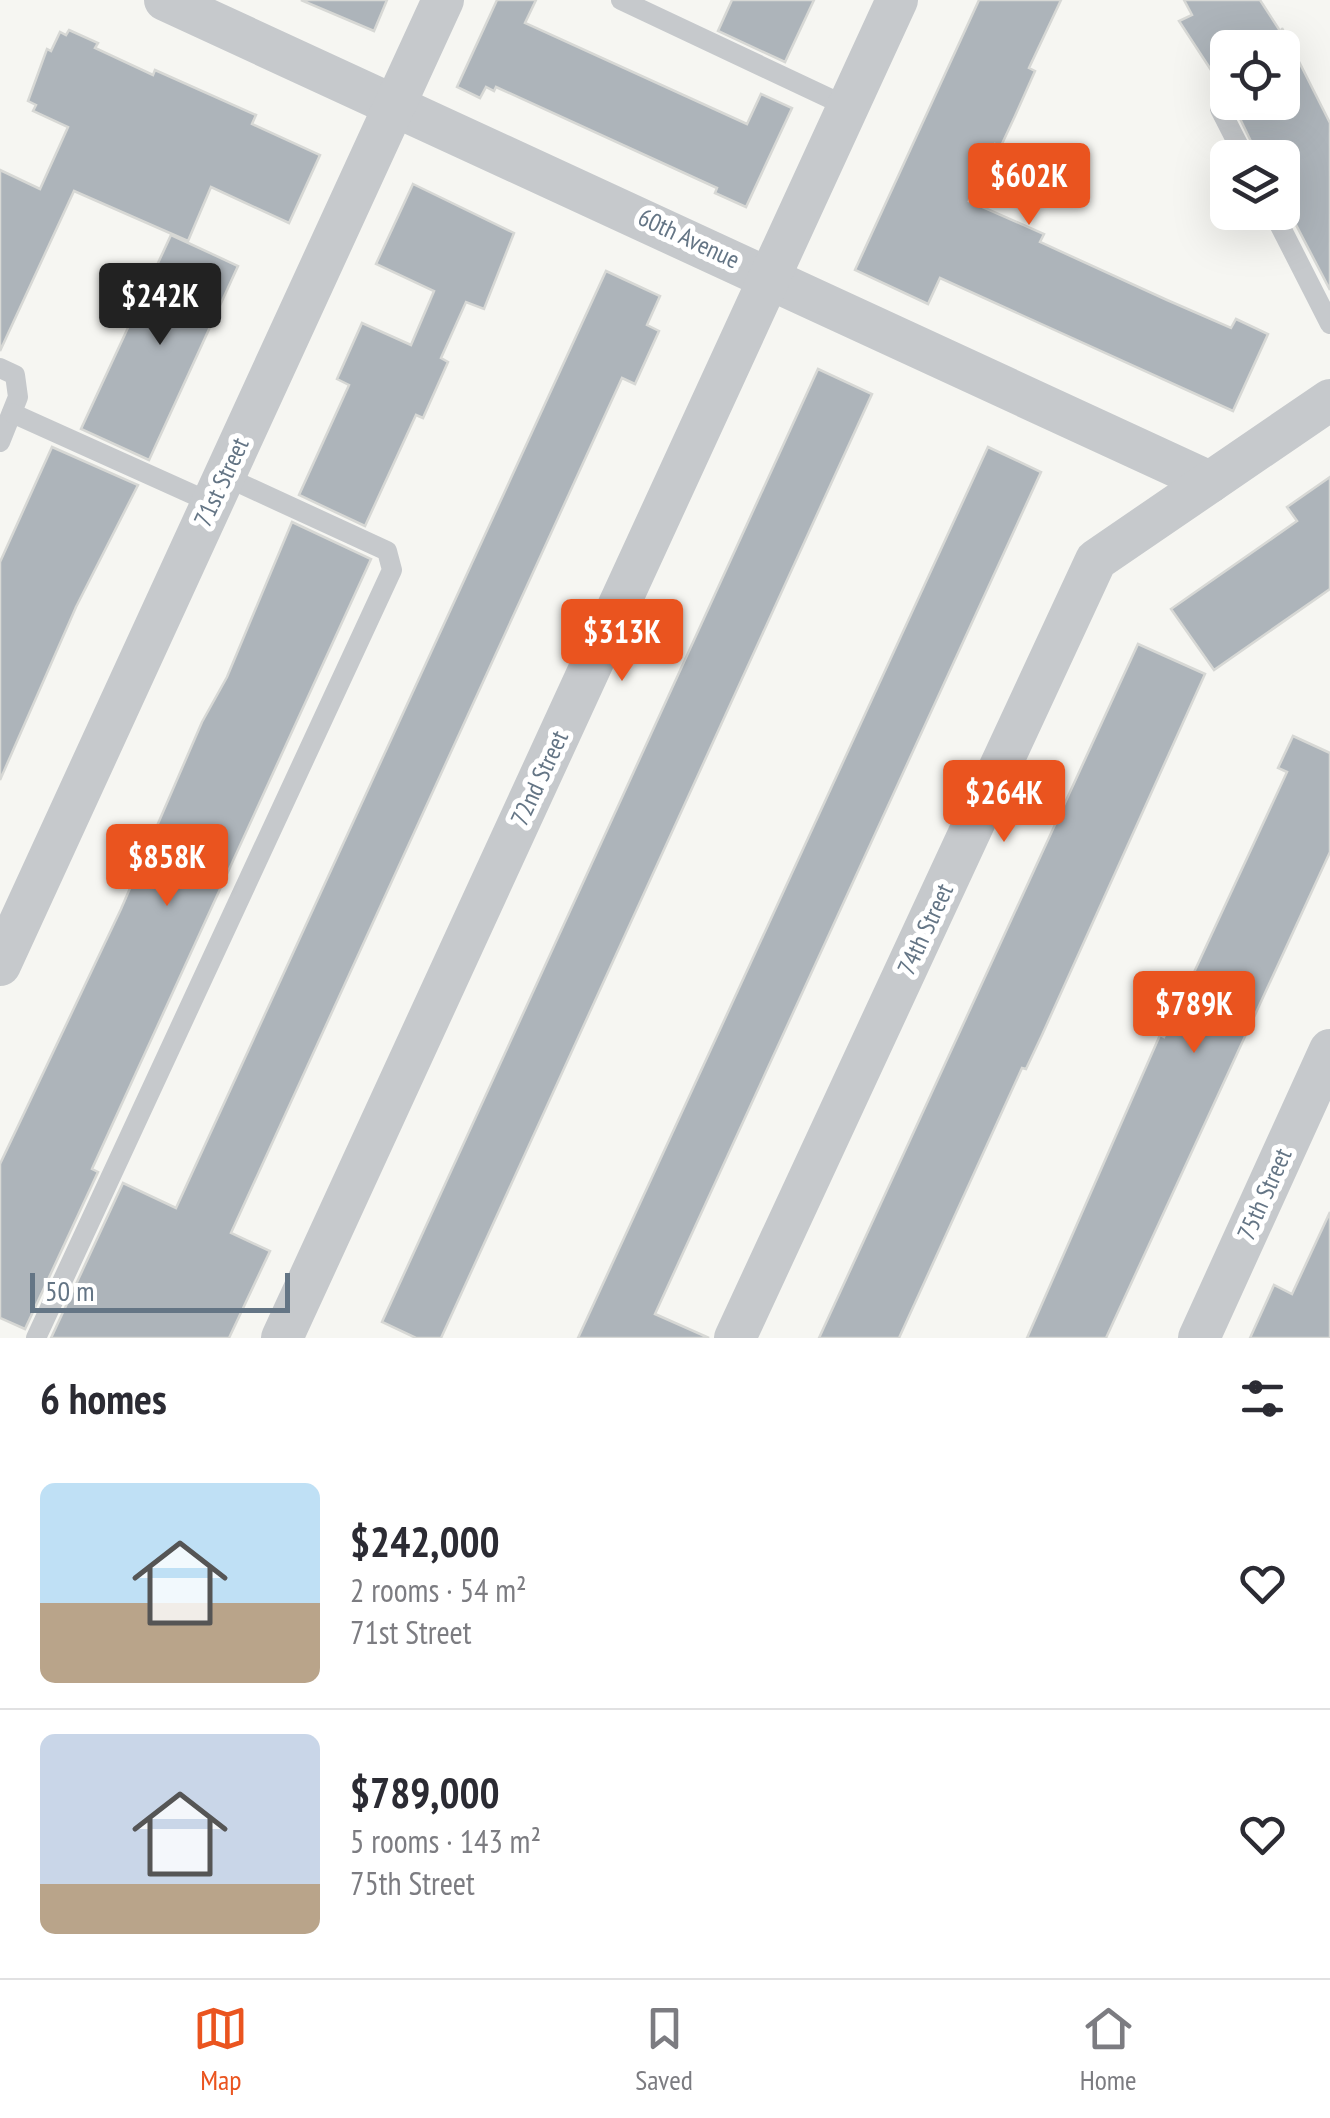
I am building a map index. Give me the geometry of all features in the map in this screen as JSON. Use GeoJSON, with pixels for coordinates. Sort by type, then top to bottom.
{"type":"FeatureCollection","features":[{"type":"Feature","properties":{"kind":"street","name":"60th Avenue"},"geometry":{"type":"LineString","coordinates":[[165,0],[770,275],[1210,482]]}},
{"type":"Feature","properties":{"kind":"street","name":"71st Street"},"geometry":{"type":"LineString","coordinates":[[0,964],[442,0]]}},
{"type":"Feature","properties":{"kind":"street","name":"72nd Street"},"geometry":{"type":"LineString","coordinates":[[282,1338],[897,0]]}},
{"type":"Feature","properties":{"kind":"street","name":"74th Street"},"geometry":{"type":"LineString","coordinates":[[736,1338],[1096,560],[1330,400]]}},
{"type":"Feature","properties":{"kind":"street","name":"75th Street"},"geometry":{"type":"LineString","coordinates":[[1199,1338],[1330,1050]]}},
{"type":"Feature","properties":{"kind":"lane"},"geometry":{"type":"LineString","coordinates":[[622,0],[848,107]]}},
{"type":"Feature","properties":{"kind":"lane"},"geometry":{"type":"LineString","coordinates":[[1282,230],[1330,324]]}},
{"type":"Feature","properties":{"kind":"lane"},"geometry":{"type":"LineString","coordinates":[[0,368],[15,375],[18,398],[0,442]]}},
{"type":"Feature","properties":{"kind":"lane"},"geometry":{"type":"LineString","coordinates":[[12,413],[387,550],[392,570],[36,1338]]}},
{"type":"Feature","properties":{"kind":"building"},"geometry":{"type":"Polygon","coordinates":[[[301,0],[387,0],[374,31],[301,0]]]}},
{"type":"Feature","properties":{"kind":"building"},"geometry":{"type":"Polygon","coordinates":[[[497,0],[536,0],[525,23],[747,124],[761,94],[792,108],[746,207],[715,193],[717,188],[496,87],[494,91],[486,87],[480,98],[457,87],[497,0]]]}},
{"type":"Feature","properties":{"kind":"building"},"geometry":{"type":"Polygon","coordinates":[[[732,0],[814,0],[785,62],[718,31],[732,0]]]}},
{"type":"Feature","properties":{"kind":"building"},"geometry":{"type":"Polygon","coordinates":[[[979,0],[1061,0],[1029,68],[1035,71],[1015,116],[1001,146],[995,144],[969,201],[1044,234],[1040,242],[1167,300],[1231,328],[1236,319],[1268,334],[1233,411],[940,278],[928,304],[855,270],[979,0]]]}},
{"type":"Feature","properties":{"kind":"building"},"geometry":{"type":"Polygon","coordinates":[[[1184,0],[1260,0],[1279,30],[1210,30],[1210,68],[1179,21],[1192,15],[1184,0]]]}},
{"type":"Feature","properties":{"kind":"building"},"geometry":{"type":"Polygon","coordinates":[[[69,30],[98,43],[95,48],[153,75],[155,70],[256,115],[252,124],[320,155],[289,223],[211,187],[188,241],[74,191],[0,351],[0,170],[40,189],[68,127],[33,111],[36,105],[28,101],[47,49],[51,51],[60,32],[66,35],[69,30]]]}},
{"type":"Feature","properties":{"kind":"building"},"geometry":{"type":"Polygon","coordinates":[[[1300,64],[1330,123],[1330,290],[1299,230],[1300,140],[1250,140],[1241,120],[1300,120],[1300,64]]]}},
{"type":"Feature","properties":{"kind":"building"},"geometry":{"type":"Polygon","coordinates":[[[413,184],[514,233],[484,309],[466,302],[441,358],[448,362],[423,418],[416,415],[365,526],[299,495],[349,385],[337,379],[362,323],[411,345],[434,291],[376,264],[413,184]]]}},
{"type":"Feature","properties":{"kind":"building"},"geometry":{"type":"Polygon","coordinates":[[[171,235],[238,266],[149,460],[81,429],[171,235]]]}},
{"type":"Feature","properties":{"kind":"building"},"geometry":{"type":"Polygon","coordinates":[[[606,271],[660,296],[647,325],[659,331],[635,384],[622,378],[231,1233],[270,1251],[229,1338],[51,1338],[123,1183],[176,1208],[606,271]]]}},
{"type":"Feature","properties":{"kind":"building"},"geometry":{"type":"Polygon","coordinates":[[[818,369],[872,394],[441,1338],[416,1338],[382,1322],[818,369]]]}},
{"type":"Feature","properties":{"kind":"building"},"geometry":{"type":"Polygon","coordinates":[[[52,447],[138,485],[76,607],[0,780],[0,562],[52,447]]]}},
{"type":"Feature","properties":{"kind":"building"},"geometry":{"type":"Polygon","coordinates":[[[988,447],[1041,472],[655,1314],[709,1338],[578,1338],[988,447]]]}},
{"type":"Feature","properties":{"kind":"building"},"geometry":{"type":"Polygon","coordinates":[[[1330,477],[1330,589],[1214,670],[1171,609],[1297,521],[1287,507],[1330,477]]]}},
{"type":"Feature","properties":{"kind":"building"},"geometry":{"type":"Polygon","coordinates":[[[292,522],[371,559],[92,1169],[98,1172],[25,1329],[0,1318],[0,1164],[121,909],[202,722],[227,677],[292,522]]]}},
{"type":"Feature","properties":{"kind":"building"},"geometry":{"type":"Polygon","coordinates":[[[1138,644],[1205,674],[1042,1035],[1026,1069],[1022,1068],[899,1338],[819,1338],[1138,644]]]}},
{"type":"Feature","properties":{"kind":"building"},"geometry":{"type":"Polygon","coordinates":[[[1293,736],[1330,753],[1330,852],[1106,1338],[1027,1338],[1160,1035],[1164,1037],[1287,772],[1278,768],[1293,736]]]}},
{"type":"Feature","properties":{"kind":"building"},"geometry":{"type":"Polygon","coordinates":[[[1330,1212],[1330,1338],[1250,1338],[1274,1285],[1292,1294],[1330,1212]]]}}]}
